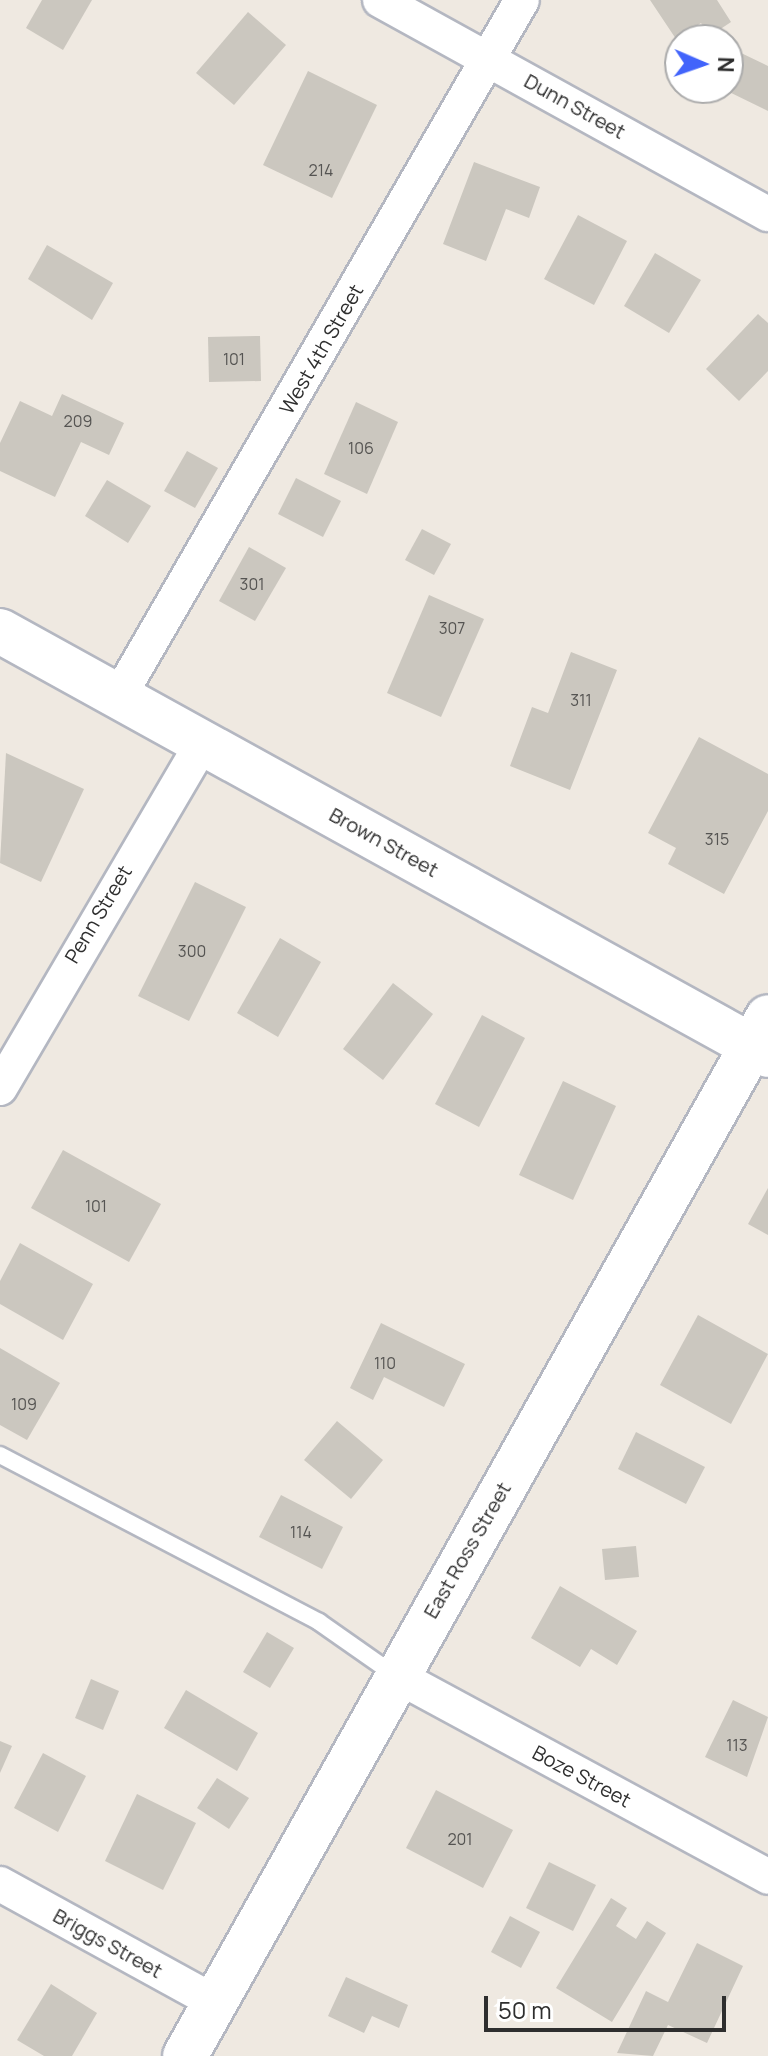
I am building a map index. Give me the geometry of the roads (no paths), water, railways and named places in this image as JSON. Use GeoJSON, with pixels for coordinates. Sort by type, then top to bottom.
{"type":"FeatureCollection","features":[{"type":"Feature","properties":{"kind":"street","name":"Dunn Street"},"geometry":{"type":"LineString","coordinates":[[380,0],[489,57],[768,214]]}},
{"type":"Feature","properties":{"kind":"street","name":"West 4th Street"},"geometry":{"type":"LineString","coordinates":[[118,698],[522,0]]}},
{"type":"Feature","properties":{"kind":"street","name":"Brown Street"},"geometry":{"type":"LineString","coordinates":[[0,631],[202,744],[763,1039]]}},
{"type":"Feature","properties":{"kind":"street","name":"Penn Street"},"geometry":{"type":"LineString","coordinates":[[0,1088],[202,744]]}},
{"type":"Feature","properties":{"kind":"street","name":"East Ross Street"},"geometry":{"type":"LineString","coordinates":[[185,2056],[397,1676],[763,1039]]}},
{"type":"Feature","properties":{"kind":"street","name":"Boze Street"},"geometry":{"type":"LineString","coordinates":[[397,1676],[768,1877]]}},
{"type":"Feature","properties":{"kind":"street","name":"Briggs Street"},"geometry":{"type":"LineString","coordinates":[[0,1884],[215,2002]]}},
{"type":"Feature","properties":{"kind":"lane"},"geometry":{"type":"LineString","coordinates":[[0,1455],[319,1622],[397,1676]]}}]}
